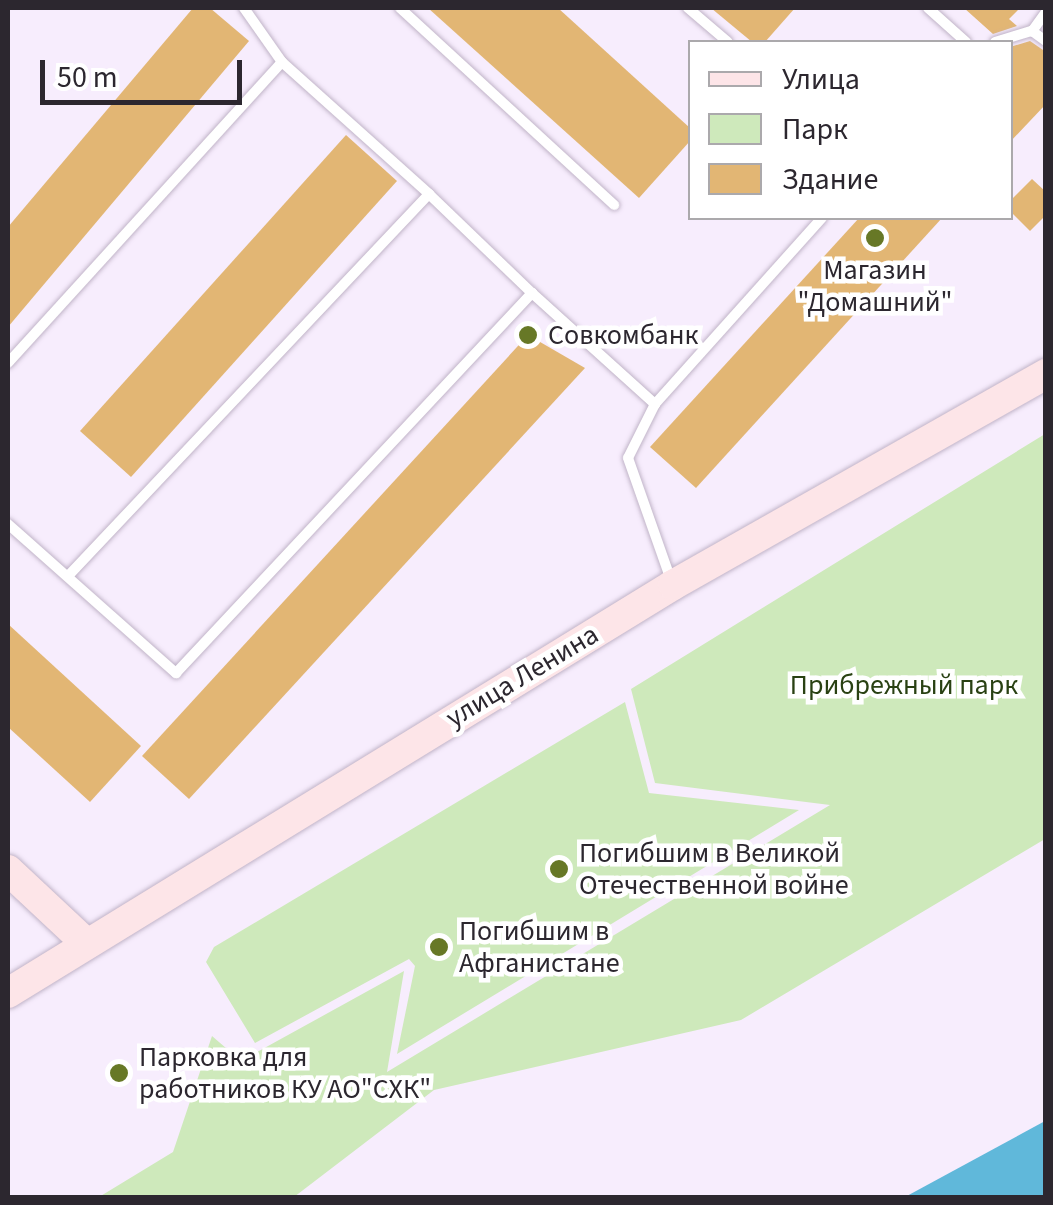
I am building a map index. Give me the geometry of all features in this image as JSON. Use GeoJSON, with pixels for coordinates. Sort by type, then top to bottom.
{"type":"FeatureCollection","features":[{"type":"Feature","properties":{"kind":"street","name":"улица Ленина"},"geometry":{"type":"LineString","coordinates":[[8,992],[673,585],[1046,374]]}},
{"type":"Feature","properties":{"kind":"street"},"geometry":{"type":"LineString","coordinates":[[8,870],[85,942]]}},
{"type":"Feature","properties":{"kind":"lane"},"geometry":{"type":"LineString","coordinates":[[244,8],[282,62],[655,404]]}},
{"type":"Feature","properties":{"kind":"lane"},"geometry":{"type":"LineString","coordinates":[[400,8],[614,205]]}},
{"type":"Feature","properties":{"kind":"lane"},"geometry":{"type":"LineString","coordinates":[[688,8],[726,40]]}},
{"type":"Feature","properties":{"kind":"lane"},"geometry":{"type":"LineString","coordinates":[[928,8],[964,40]]}},
{"type":"Feature","properties":{"kind":"lane"},"geometry":{"type":"LineString","coordinates":[[1002,40],[1032,31],[1046,12]]}},
{"type":"Feature","properties":{"kind":"lane"},"geometry":{"type":"LineString","coordinates":[[1032,31],[1046,41]]}},
{"type":"Feature","properties":{"kind":"lane"},"geometry":{"type":"LineString","coordinates":[[8,363],[282,62]]}},
{"type":"Feature","properties":{"kind":"lane"},"geometry":{"type":"LineString","coordinates":[[69,575],[429,194]]}},
{"type":"Feature","properties":{"kind":"lane"},"geometry":{"type":"LineString","coordinates":[[673,585],[628,458],[655,404],[820,220]]}},
{"type":"Feature","properties":{"kind":"lane"},"geometry":{"type":"LineString","coordinates":[[8,524],[176,672],[532,293]]}},
{"type":"Feature","properties":{"kind":"green space","name":"Прибрежный парк"},"geometry":{"type":"Polygon","coordinates":[[[1045,434],[1045,839],[741,1020],[434,1090],[294,1197],[99,1197],[173,1152],[212,1036],[241,1061],[404,971],[387,1072],[830,805],[655,783],[631,689],[1045,434]]]}},
{"type":"Feature","properties":{"kind":"green space"},"geometry":{"type":"Polygon","coordinates":[[[625,702],[649,793],[799,810],[397,1054],[415,966],[409,959],[255,1043],[206,962],[214,947],[625,702]]]}},
{"type":"Feature","properties":{"kind":"water"},"geometry":{"type":"Polygon","coordinates":[[[1045,1121],[1045,1197],[905,1197],[1045,1121]]]}},
{"type":"Feature","properties":{"kind":"building"},"geometry":{"type":"Polygon","coordinates":[[[193,8],[210,8],[249,41],[8,327],[8,227],[193,8]]]}},
{"type":"Feature","properties":{"kind":"building"},"geometry":{"type":"Polygon","coordinates":[[[428,8],[558,8],[688,126],[688,143],[639,198],[428,8]]]}},
{"type":"Feature","properties":{"kind":"building"},"geometry":{"type":"Polygon","coordinates":[[[711,8],[795,8],[767,40],[750,40],[711,8]]]}},
{"type":"Feature","properties":{"kind":"building"},"geometry":{"type":"Polygon","coordinates":[[[964,8],[1020,8],[1009,19],[1017,26],[993,34],[964,8]]]}},
{"type":"Feature","properties":{"kind":"building"},"geometry":{"type":"Polygon","coordinates":[[[1030,41],[1046,52],[1046,104],[1013,139],[1013,46],[1030,41]]]}},
{"type":"Feature","properties":{"kind":"building"},"geometry":{"type":"Polygon","coordinates":[[[346,135],[397,181],[131,477],[80,431],[346,135]]]}},
{"type":"Feature","properties":{"kind":"building"},"geometry":{"type":"Polygon","coordinates":[[[1032,179],[1046,192],[1046,215],[1030,231],[1013,214],[1013,198],[1032,179]]]}},
{"type":"Feature","properties":{"kind":"building"},"geometry":{"type":"Polygon","coordinates":[[[857,220],[940,220],[696,488],[650,447],[857,220]]]}},
{"type":"Feature","properties":{"kind":"building"},"geometry":{"type":"Polygon","coordinates":[[[528,335],[585,368],[189,799],[142,756],[528,335]]]}},
{"type":"Feature","properties":{"kind":"building"},"geometry":{"type":"Polygon","coordinates":[[[8,624],[141,746],[90,802],[8,727],[8,624]]]}},
{"type":"Feature","properties":{"kind":"place","name":"Магазин \"Домашний\""},"geometry":{"type":"Point","coordinates":[875,238]}},
{"type":"Feature","properties":{"kind":"place","name":"Совкомбанк"},"geometry":{"type":"Point","coordinates":[528,335]}},
{"type":"Feature","properties":{"kind":"place","name":"Погибшим в Великой Отечественной войне"},"geometry":{"type":"Point","coordinates":[559,869]}},
{"type":"Feature","properties":{"kind":"place","name":"Погибшим в Афганистане"},"geometry":{"type":"Point","coordinates":[439,947]}},
{"type":"Feature","properties":{"kind":"place","name":"Парковка для работников КУ АО\"СХК\""},"geometry":{"type":"Point","coordinates":[119,1073]}}]}
